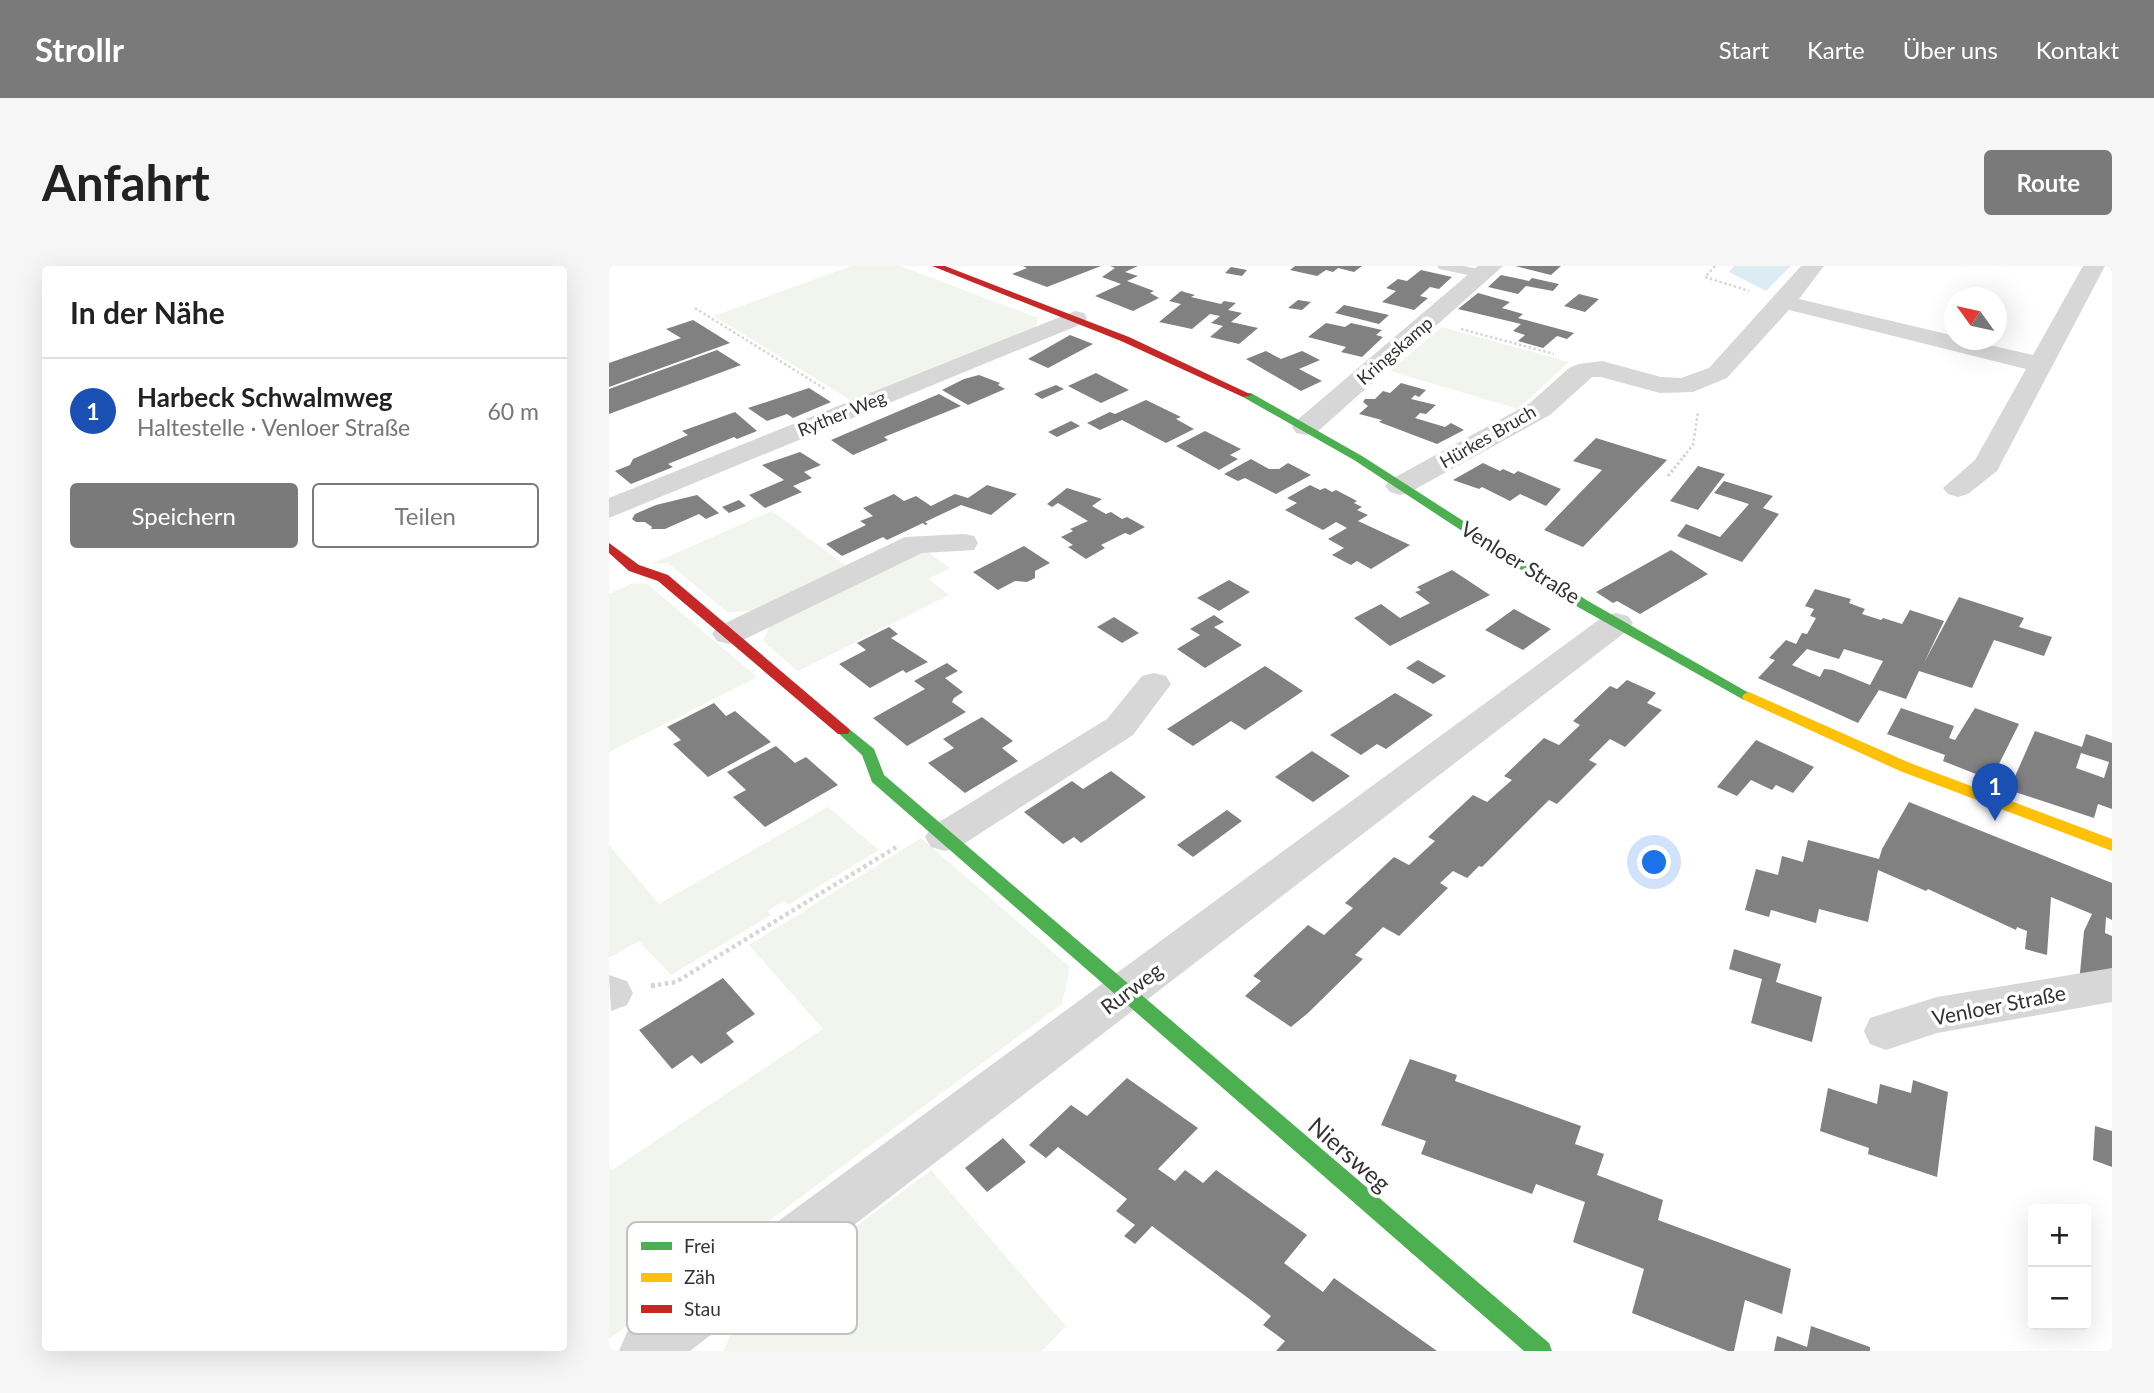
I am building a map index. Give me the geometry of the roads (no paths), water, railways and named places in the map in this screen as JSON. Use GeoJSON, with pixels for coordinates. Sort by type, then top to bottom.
{"type":"FeatureCollection","features":[{"type":"Feature","properties":{"kind":"street","name":"Venloer Straße"},"geometry":{"type":"LineString","coordinates":[[937,266],[1075,318],[1199,370],[1306,427],[1616,623],[1707,675],[1804,723],[1916,772],[2112,845]]}},
{"type":"Feature","properties":{"kind":"street"},"geometry":{"type":"LineString","coordinates":[[1813,266],[1784,302],[2042,365]]}},
{"type":"Feature","properties":{"kind":"street"},"geometry":{"type":"LineString","coordinates":[[1958,488],[1987,466],[2094,266]]}},
{"type":"Feature","properties":{"kind":"street","name":"Kringskamp"},"geometry":{"type":"LineString","coordinates":[[1306,427],[1487,270]]}},
{"type":"Feature","properties":{"kind":"street","name":"Hürkes Bruch"},"geometry":{"type":"LineString","coordinates":[[1400,486],[1540,408],[1578,373],[1602,369],[1660,385],[1684,386],[1718,373],[1784,302]]}},
{"type":"Feature","properties":{"kind":"street","name":"Ryther Weg"},"geometry":{"type":"LineString","coordinates":[[609,509],[1075,318]]}},
{"type":"Feature","properties":{"kind":"street"},"geometry":{"type":"LineString","coordinates":[[729,634],[916,544],[963,543]]}},
{"type":"Feature","properties":{"kind":"street"},"geometry":{"type":"LineString","coordinates":[[609,547],[634,568],[663,578],[869,753],[877,778],[1126,993]]}},
{"type":"Feature","properties":{"kind":"street","name":"Rurweg"},"geometry":{"type":"LineString","coordinates":[[821,1222],[1616,623]]}},
{"type":"Feature","properties":{"kind":"street"},"geometry":{"type":"LineString","coordinates":[[938,831],[1120,727],[1154,684]]}},
{"type":"Feature","properties":{"kind":"street","name":"Venloer Straße"},"geometry":{"type":"LineString","coordinates":[[1886,1031],[1937,1015],[2112,985]]}},
{"type":"Feature","properties":{"kind":"street","name":"Niersweg"},"geometry":{"type":"LineString","coordinates":[[1126,993],[1541,1351]]}},
{"type":"Feature","properties":{"kind":"street","name":"Rurweg"},"geometry":{"type":"LineString","coordinates":[[651,1350],[672,1334]]}},
{"type":"Feature","properties":{"kind":"lane","name":"Kringskamp"},"geometry":{"type":"LineString","coordinates":[[1444,266],[1487,270]]}},
{"type":"Feature","properties":{"kind":"place","name":"Harbeck Schwalmweg"},"geometry":{"type":"Point","coordinates":[1995,821]}}]}
